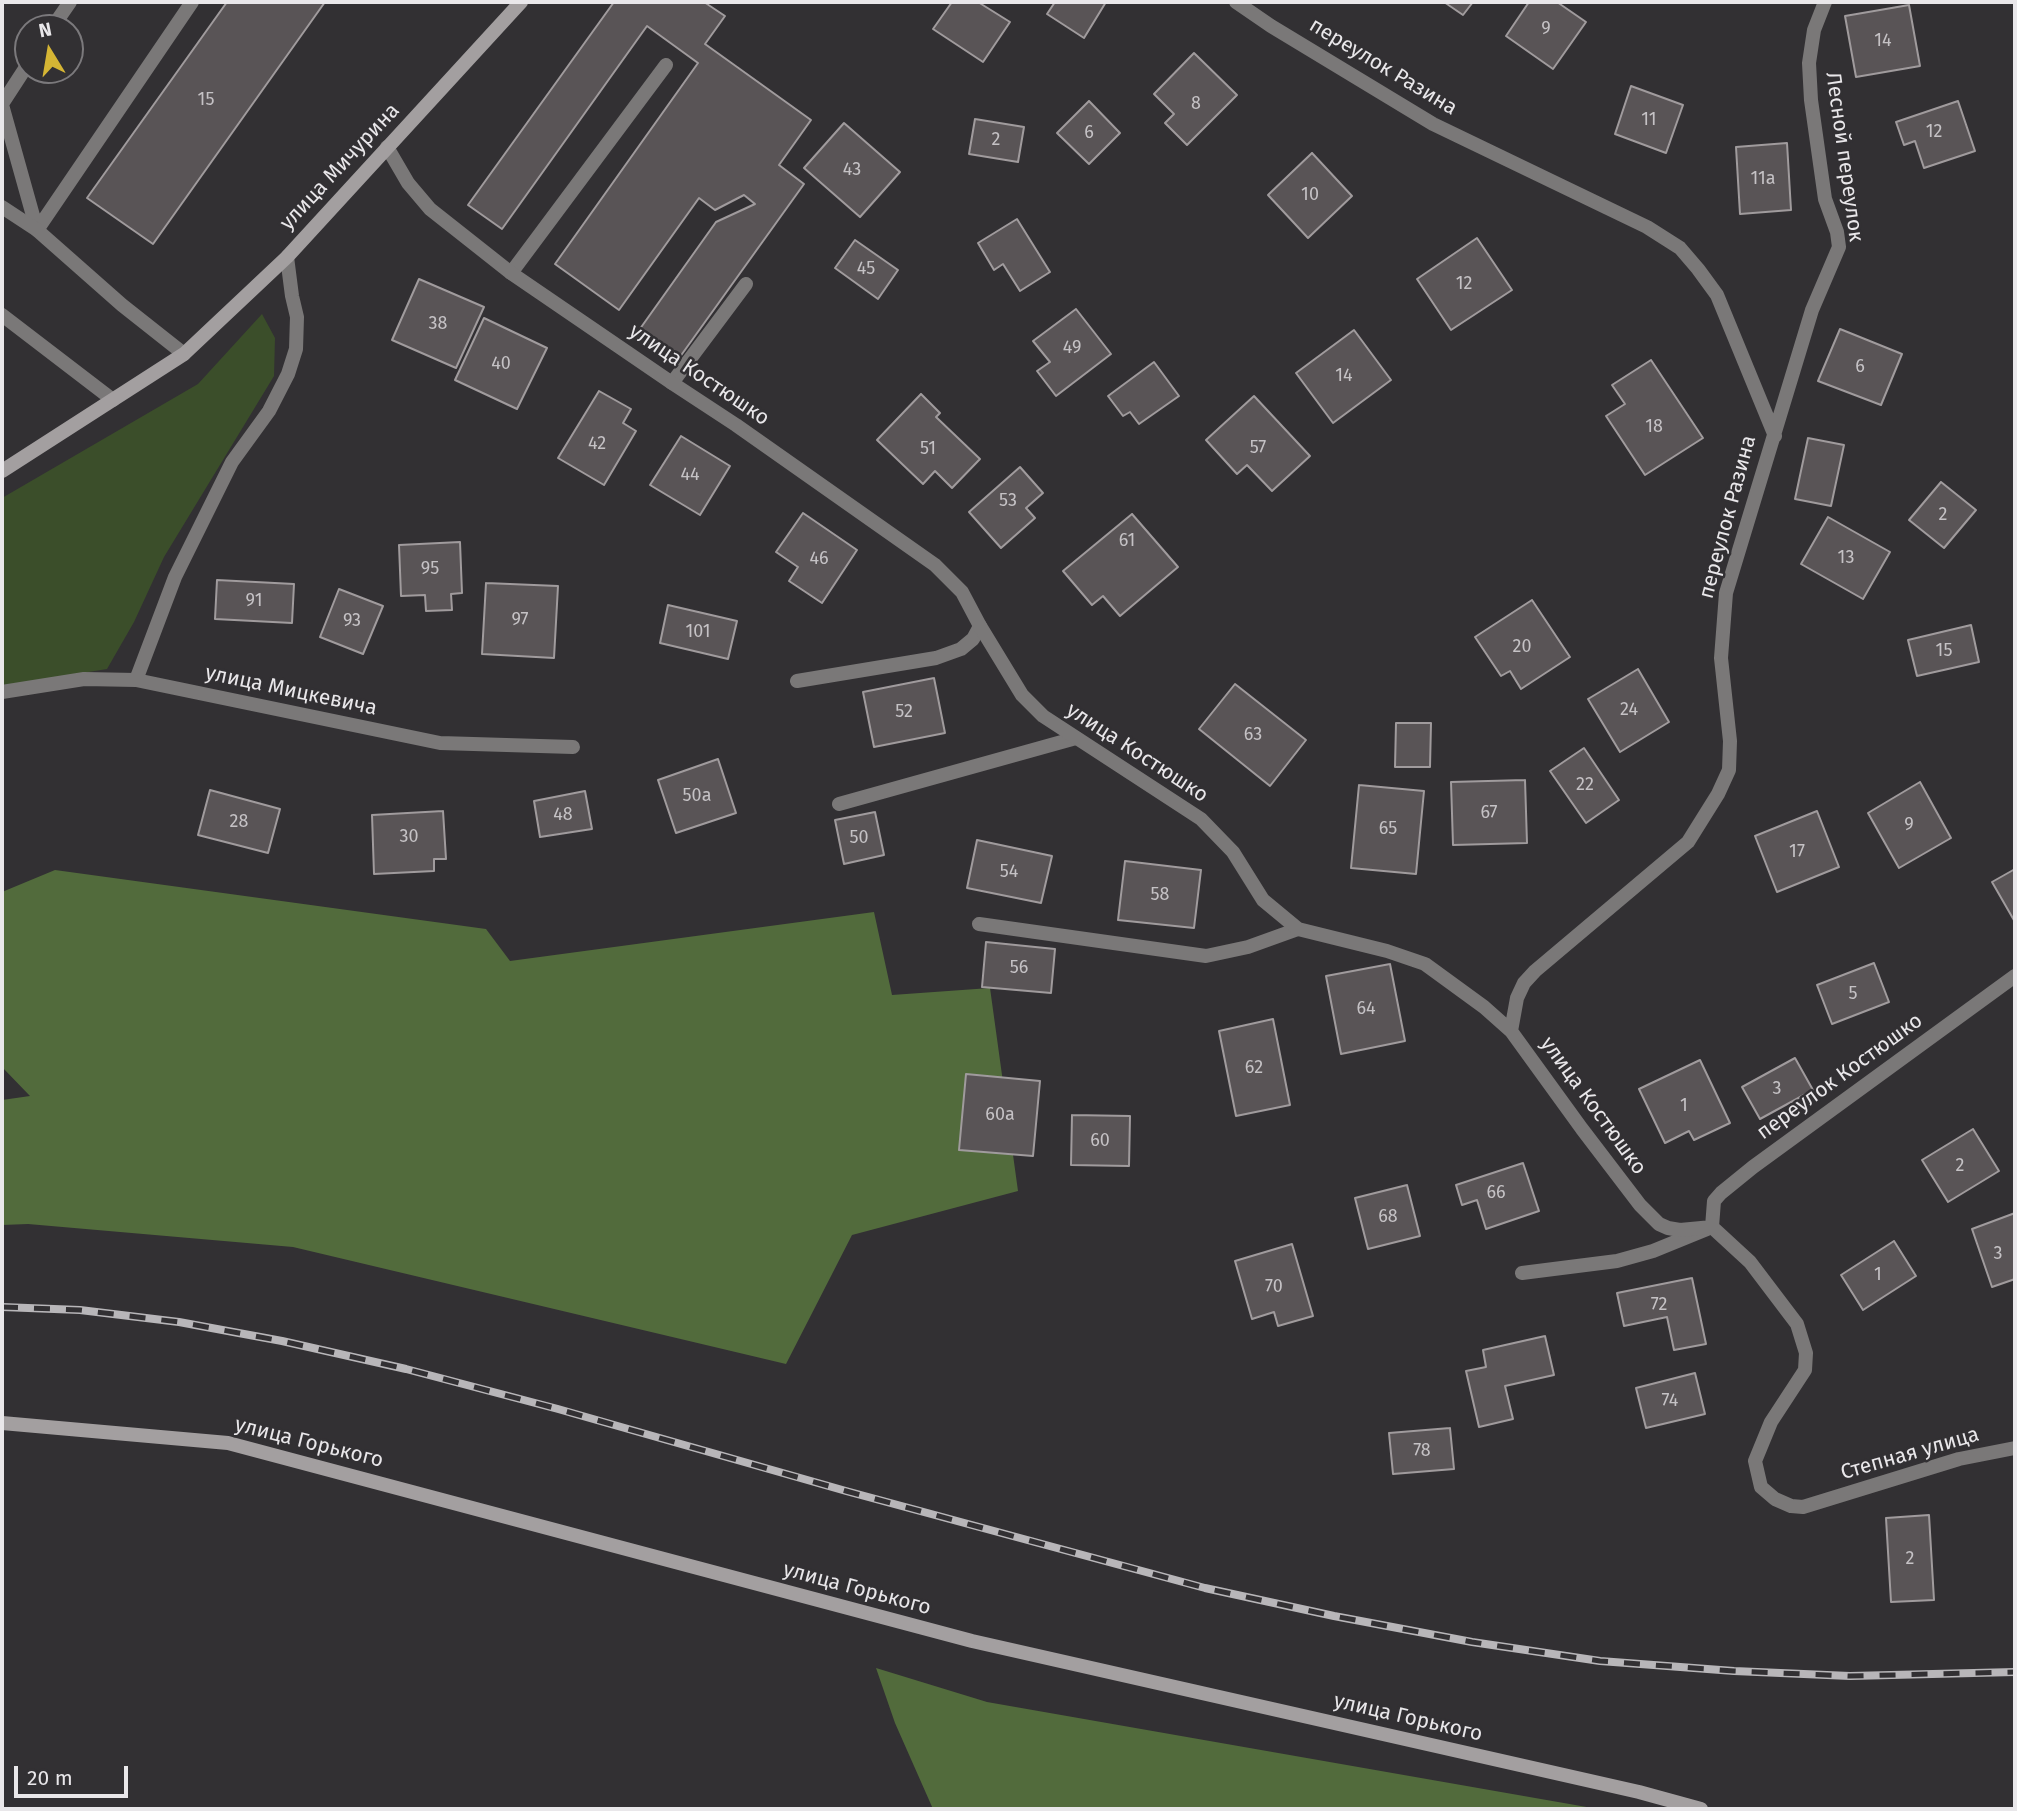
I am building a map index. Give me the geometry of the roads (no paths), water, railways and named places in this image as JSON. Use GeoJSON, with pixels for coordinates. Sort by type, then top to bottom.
{"type":"FeatureCollection","features":[{"type":"Feature","properties":{"kind":"main road","name":"улица Мичурина"},"geometry":{"type":"LineString","coordinates":[[184,354],[287,257],[521,2]]}},
{"type":"Feature","properties":{"kind":"main road"},"geometry":{"type":"LineString","coordinates":[[2,471],[184,354]]}},
{"type":"Feature","properties":{"kind":"main road","name":"улица Горького"},"geometry":{"type":"LineString","coordinates":[[2,1423],[228,1443],[972,1641],[1639,1792],[1701,1809]]}},
{"type":"Feature","properties":{"kind":"street"},"geometry":{"type":"LineString","coordinates":[[37,230],[191,2]]}},
{"type":"Feature","properties":{"kind":"street","name":"переулок Разина"},"geometry":{"type":"LineString","coordinates":[[1236,2],[1433,124],[1647,227],[1680,247],[1717,295],[1775,436],[1726,593],[1721,658],[1730,741],[1729,770],[1688,842],[1530,977],[1517,998],[1511,1031]]}},
{"type":"Feature","properties":{"kind":"street","name":"Лесной переулок"},"geometry":{"type":"LineString","coordinates":[[1775,436],[1812,310],[1839,247],[1837,232],[1825,199],[1811,100],[1810,63],[1814,30],[1825,2]]}},
{"type":"Feature","properties":{"kind":"street"},"geometry":{"type":"LineString","coordinates":[[511,272],[666,65]]}},
{"type":"Feature","properties":{"kind":"street"},"geometry":{"type":"LineString","coordinates":[[15,84],[2,104],[37,230]]}},
{"type":"Feature","properties":{"kind":"street","name":"улица Костюшко"},"geometry":{"type":"LineString","coordinates":[[387,147],[408,183],[430,209],[511,272],[935,565],[962,592],[1022,695],[1043,716],[1201,819],[1233,852],[1263,900],[1298,929],[1387,951],[1425,964],[1484,1007],[1511,1031],[1640,1205],[1659,1224],[1680,1230],[1712,1227]]}},
{"type":"Feature","properties":{"kind":"street"},"geometry":{"type":"LineString","coordinates":[[2,207],[37,230],[122,305],[184,354]]}},
{"type":"Feature","properties":{"kind":"street"},"geometry":{"type":"LineString","coordinates":[[136,680],[175,578],[232,463],[269,411],[288,374],[296,349],[297,317],[287,257]]}},
{"type":"Feature","properties":{"kind":"street"},"geometry":{"type":"LineString","coordinates":[[672,383],[746,284]]}},
{"type":"Feature","properties":{"kind":"street"},"geometry":{"type":"LineString","coordinates":[[2,315],[113,400]]}},
{"type":"Feature","properties":{"kind":"street"},"geometry":{"type":"LineString","coordinates":[[797,681],[936,658],[961,649],[973,639],[980,626]]}},
{"type":"Feature","properties":{"kind":"street","name":"улица Мицкевича"},"geometry":{"type":"LineString","coordinates":[[2,692],[84,679],[136,680],[440,743],[573,747]]}},
{"type":"Feature","properties":{"kind":"street"},"geometry":{"type":"LineString","coordinates":[[839,804],[1076,738]]}},
{"type":"Feature","properties":{"kind":"street"},"geometry":{"type":"LineString","coordinates":[[979,924],[1206,956],[1248,947],[1298,929]]}},
{"type":"Feature","properties":{"kind":"street","name":"переулок Костюшко"},"geometry":{"type":"LineString","coordinates":[[1712,1227],[1714,1201],[1721,1193],[2015,976]]}},
{"type":"Feature","properties":{"kind":"street"},"geometry":{"type":"LineString","coordinates":[[1522,1273],[1617,1261],[1653,1251],[1712,1227]]}},
{"type":"Feature","properties":{"kind":"street","name":"Степная улица"},"geometry":{"type":"LineString","coordinates":[[1712,1227],[1750,1262],[1797,1324],[1806,1353],[1805,1370],[1771,1422],[1755,1461],[1761,1487],[1775,1499],[1791,1506],[1803,1507],[1959,1459],[2015,1448]]}},
{"type":"Feature","properties":{"kind":"railway"},"geometry":{"type":"LineString","coordinates":[[2,1307],[80,1310],[179,1322],[282,1341],[406,1369],[1205,1588],[1472,1642],[1600,1661],[1734,1671],[1850,1676],[2015,1672]]}}]}
